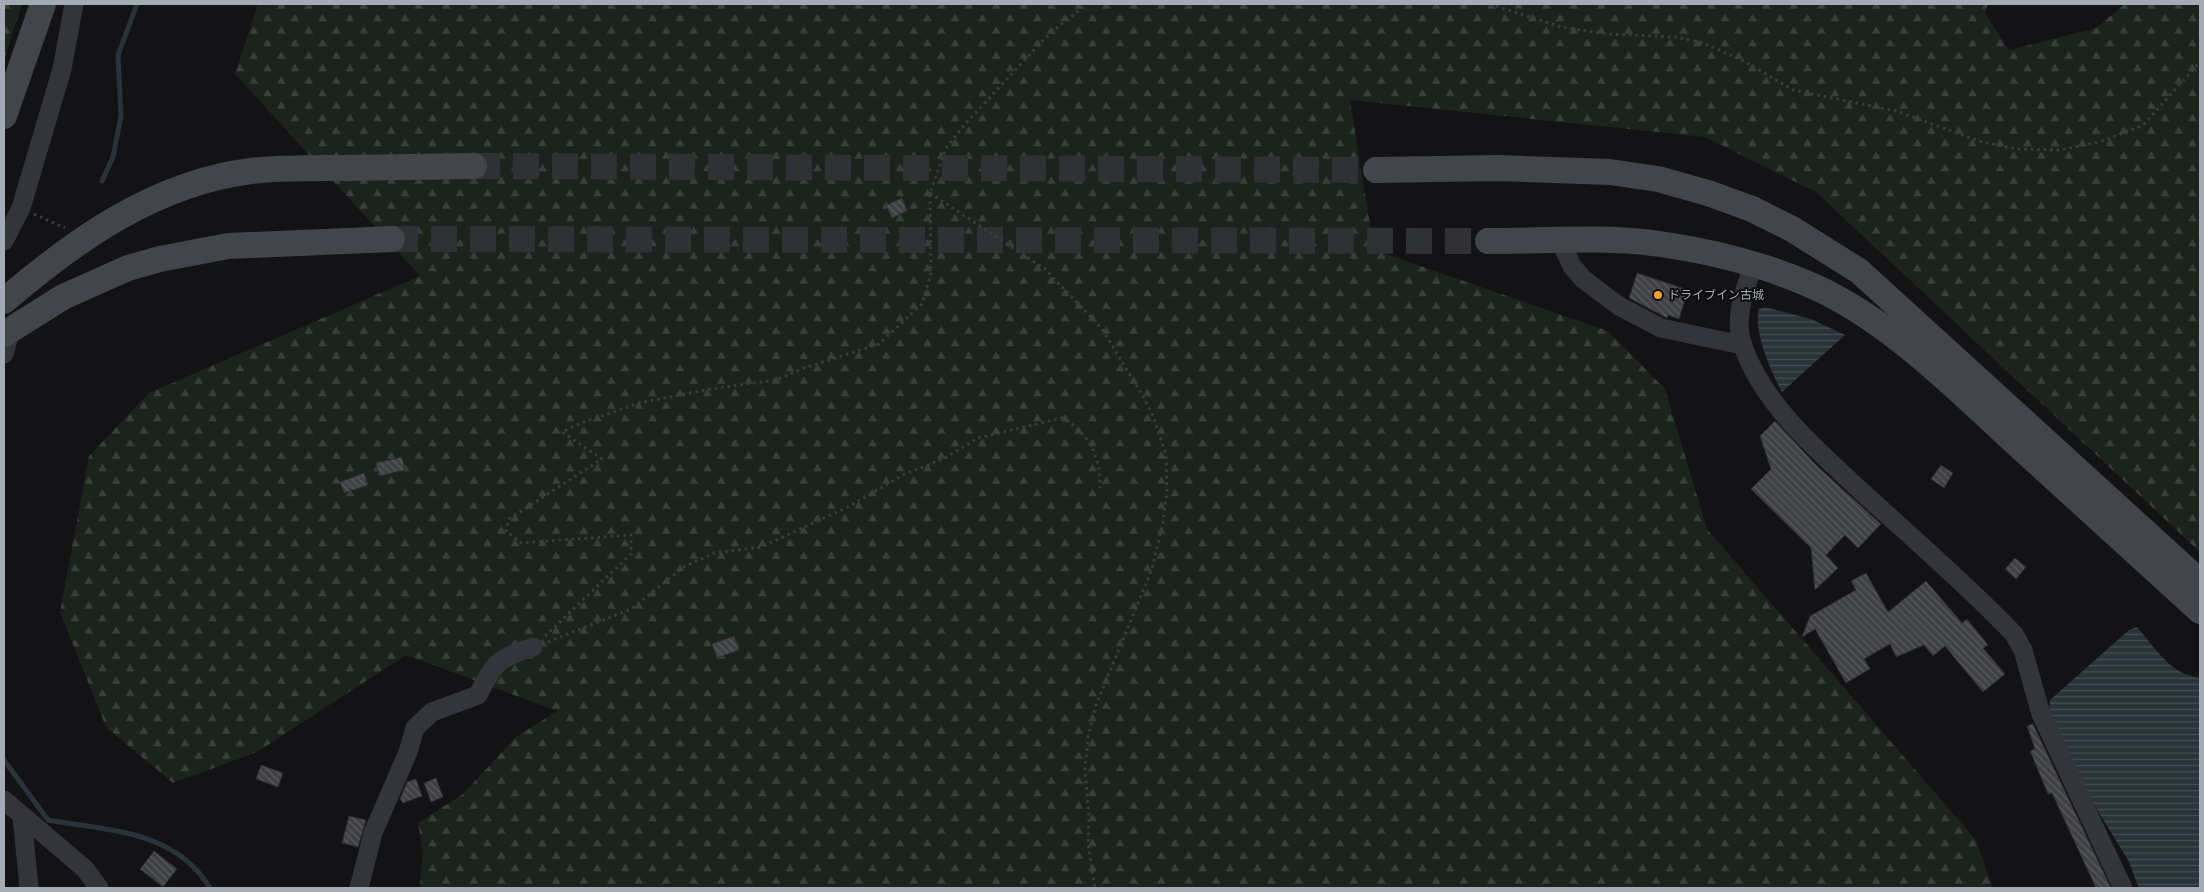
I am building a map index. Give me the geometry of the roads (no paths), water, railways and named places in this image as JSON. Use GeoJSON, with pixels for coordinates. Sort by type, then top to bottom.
{"type":"FeatureCollection","features":[{"type":"Feature","properties":{"kind":"street"},"geometry":{"type":"LineString","coordinates":[[4,116],[43,4]]}},
{"type":"Feature","properties":{"kind":"street"},"geometry":{"type":"LineString","coordinates":[[4,241],[21,208],[62,69],[74,4]]}},
{"type":"Feature","properties":{"kind":"street"},"geometry":{"type":"LineString","coordinates":[[4,301],[87,235],[104,225],[143,203],[214,179],[250,171],[304,168],[474,166]]}},
{"type":"Feature","properties":{"kind":"street"},"geometry":{"type":"LineString","coordinates":[[1376,170],[1499,168],[1610,172],[1658,179],[1708,192],[1752,209],[1792,228],[1859,271],[2200,582]]}},
{"type":"Feature","properties":{"kind":"street"},"geometry":{"type":"LineString","coordinates":[[4,354],[7,331],[62,297],[128,268],[160,259],[228,246],[392,239]]}},
{"type":"Feature","properties":{"kind":"street"},"geometry":{"type":"LineString","coordinates":[[1560,240],[1572,266],[1584,279],[1619,306],[1662,328],[1742,345]]}},
{"type":"Feature","properties":{"kind":"street"},"geometry":{"type":"LineString","coordinates":[[1488,241],[1560,240],[1659,244],[1753,265],[1808,284],[1896,337],[1974,404],[2200,611]]}},
{"type":"Feature","properties":{"kind":"street"},"geometry":{"type":"LineString","coordinates":[[1753,265],[1744,294],[1739,322],[1742,345],[1769,396],[1831,463],[2014,634],[2023,650],[2041,714],[2123,888]]}},
{"type":"Feature","properties":{"kind":"street"},"geometry":{"type":"LineString","coordinates":[[359,888],[373,833],[408,752],[415,728],[432,712],[478,695],[492,668],[510,654],[533,647]]}},
{"type":"Feature","properties":{"kind":"street"},"geometry":{"type":"LineString","coordinates":[[4,800],[85,869],[99,888]]}},
{"type":"Feature","properties":{"kind":"street"},"geometry":{"type":"LineString","coordinates":[[22,816],[28,888]]}},
{"type":"Feature","properties":{"kind":"waterway"},"geometry":{"type":"LineString","coordinates":[[102,181],[113,157],[121,116],[118,55],[137,4]]}},
{"type":"Feature","properties":{"kind":"waterway"},"geometry":{"type":"LineString","coordinates":[[4,760],[48,820],[117,831],[139,836],[159,844],[178,854],[195,869],[210,888]]}},
{"type":"Feature","properties":{"kind":"tunnel"},"geometry":{"type":"LineString","coordinates":[[474,166],[1376,170]]}},
{"type":"Feature","properties":{"kind":"tunnel"},"geometry":{"type":"LineString","coordinates":[[392,239],[1488,241]]}},
{"type":"Feature","properties":{"kind":"place","name":"ドライブイン古城"},"geometry":{"type":"Point","coordinates":[1658,295]}}]}
